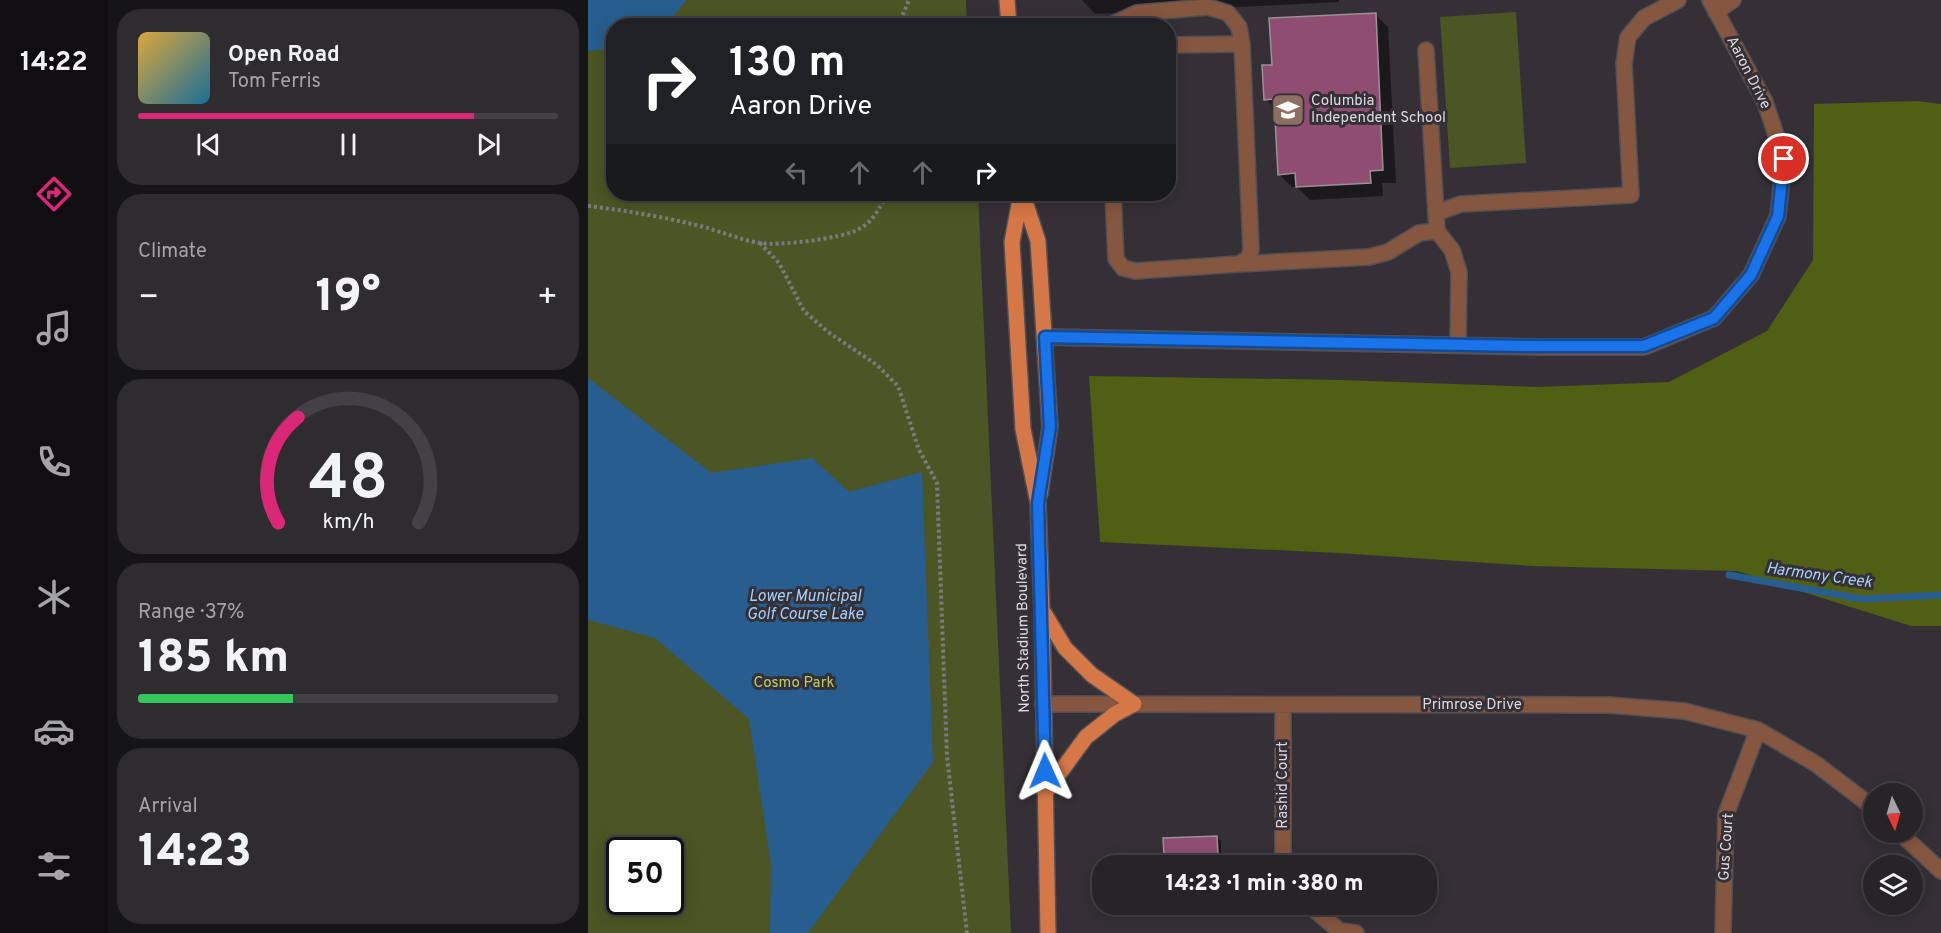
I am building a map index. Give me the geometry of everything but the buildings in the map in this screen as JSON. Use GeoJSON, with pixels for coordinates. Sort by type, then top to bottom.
{"type":"FeatureCollection","features":[{"type":"Feature","properties":{"kind":"main road"},"geometry":{"type":"LineString","coordinates":[[1008,0],[1009,18]]}},
{"type":"Feature","properties":{"kind":"main road","name":"North Stadium Boulevard"},"geometry":{"type":"LineString","coordinates":[[1021,201],[1012,242],[1023,429],[1038,503],[1048,933]]}},
{"type":"Feature","properties":{"kind":"main road","name":"North Stadium Boulevard"},"geometry":{"type":"LineString","coordinates":[[1024,201],[1038,240],[1050,427],[1038,503]]}},
{"type":"Feature","properties":{"kind":"main road"},"geometry":{"type":"LineString","coordinates":[[1042,611],[1065,648],[1092,675],[1134,704],[1114,714],[1086,737],[1045,793]]}},
{"type":"Feature","properties":{"kind":"street"},"geometry":{"type":"LineString","coordinates":[[1436,213],[1461,204],[1631,195],[1624,63],[1628,37],[1644,18],[1678,0]]}},
{"type":"Feature","properties":{"kind":"street"},"geometry":{"type":"LineString","coordinates":[[1713,6],[1733,0]]}},
{"type":"Feature","properties":{"kind":"street","name":"Aaron Drive"},"geometry":{"type":"LineString","coordinates":[[1045,337],[1644,346],[1714,318],[1751,275],[1778,216],[1784,159],[1765,102],[1713,6]]}},
{"type":"Feature","properties":{"kind":"street"},"geometry":{"type":"LineString","coordinates":[[1126,18],[1137,13],[1208,7],[1228,13],[1239,27],[1242,44],[1251,249],[1249,258],[1239,264]]}},
{"type":"Feature","properties":{"kind":"street"},"geometry":{"type":"LineString","coordinates":[[1176,45],[1242,44]]}},
{"type":"Feature","properties":{"kind":"street"},"geometry":{"type":"LineString","coordinates":[[1426,50],[1437,231],[1452,250],[1459,272],[1458,345]]}},
{"type":"Feature","properties":{"kind":"street"},"geometry":{"type":"LineString","coordinates":[[1113,201],[1116,259],[1123,268],[1135,272],[1370,257],[1388,252],[1419,233],[1437,231]]}},
{"type":"Feature","properties":{"kind":"street","name":"Primrose Drive"},"geometry":{"type":"LineString","coordinates":[[1043,705],[1608,705],[1684,711],[1758,730],[1816,764],[1863,800]]}},
{"type":"Feature","properties":{"kind":"street","name":"Rashid Court"},"geometry":{"type":"LineString","coordinates":[[1283,705],[1283,855]]}},
{"type":"Feature","properties":{"kind":"street","name":"Gus Court"},"geometry":{"type":"LineString","coordinates":[[1723,933],[1726,814],[1758,730]]}},
{"type":"Feature","properties":{"kind":"street"},"geometry":{"type":"LineString","coordinates":[[1911,843],[1941,871]]}},
{"type":"Feature","properties":{"kind":"street"},"geometry":{"type":"LineString","coordinates":[[1320,915],[1340,931],[1356,933]]}},
{"type":"Feature","properties":{"kind":"path"},"geometry":{"type":"LineString","coordinates":[[901,18],[909,0]]}},
{"type":"Feature","properties":{"kind":"path"},"geometry":{"type":"LineString","coordinates":[[588,206],[625,210],[683,222],[760,243],[790,243],[823,239],[859,229],[878,212],[884,201]]}},
{"type":"Feature","properties":{"kind":"path"},"geometry":{"type":"LineString","coordinates":[[760,243],[779,263],[804,311],[828,332],[877,365],[898,386],[919,450],[937,483],[947,756],[967,933]]}},
{"type":"Feature","properties":{"kind":"green space","name":"Cosmo Park"},"geometry":{"type":"Polygon","coordinates":[[[588,0],[966,0],[967,18],[606,18],[606,201],[978,201],[1011,933],[588,933],[588,0]]]}},
{"type":"Feature","properties":{"kind":"green space"},"geometry":{"type":"Polygon","coordinates":[[[1516,12],[1526,163],[1450,168],[1440,17],[1516,12]]]}},
{"type":"Feature","properties":{"kind":"green space"},"geometry":{"type":"Polygon","coordinates":[[[1917,101],[1941,104],[1941,626],[1911,626],[1737,571],[1532,566],[1338,553],[1100,542],[1089,376],[1341,380],[1538,387],[1669,382],[1767,331],[1813,260],[1814,104],[1917,101]]]}},
{"type":"Feature","properties":{"kind":"water"},"geometry":{"type":"Polygon","coordinates":[[[588,0],[686,0],[672,18],[606,18],[606,49],[588,51],[588,0]]]}},
{"type":"Feature","properties":{"kind":"water","name":"Lower Municipal Golf Course Lake"},"geometry":{"type":"Polygon","coordinates":[[[588,378],[711,473],[812,458],[849,492],[922,472],[933,762],[808,933],[770,933],[771,864],[749,719],[655,638],[588,620],[588,378]]]}},
{"type":"Feature","properties":{"kind":"waterway","name":"Harmony Creek"},"geometry":{"type":"LineString","coordinates":[[1729,575],[1862,599],[1941,595]]}},
{"type":"Feature","properties":{"kind":"place","name":"Columbia Independent School"},"geometry":{"type":"Point","coordinates":[1288,110]}},
{"type":"Feature","properties":{"kind":"route"},"geometry":{"type":"LineString","coordinates":[[1045,771],[1038,503],[1050,427],[1045,337],[1580,347],[1644,346],[1714,318],[1751,275],[1778,216],[1784,159]]}}]}
